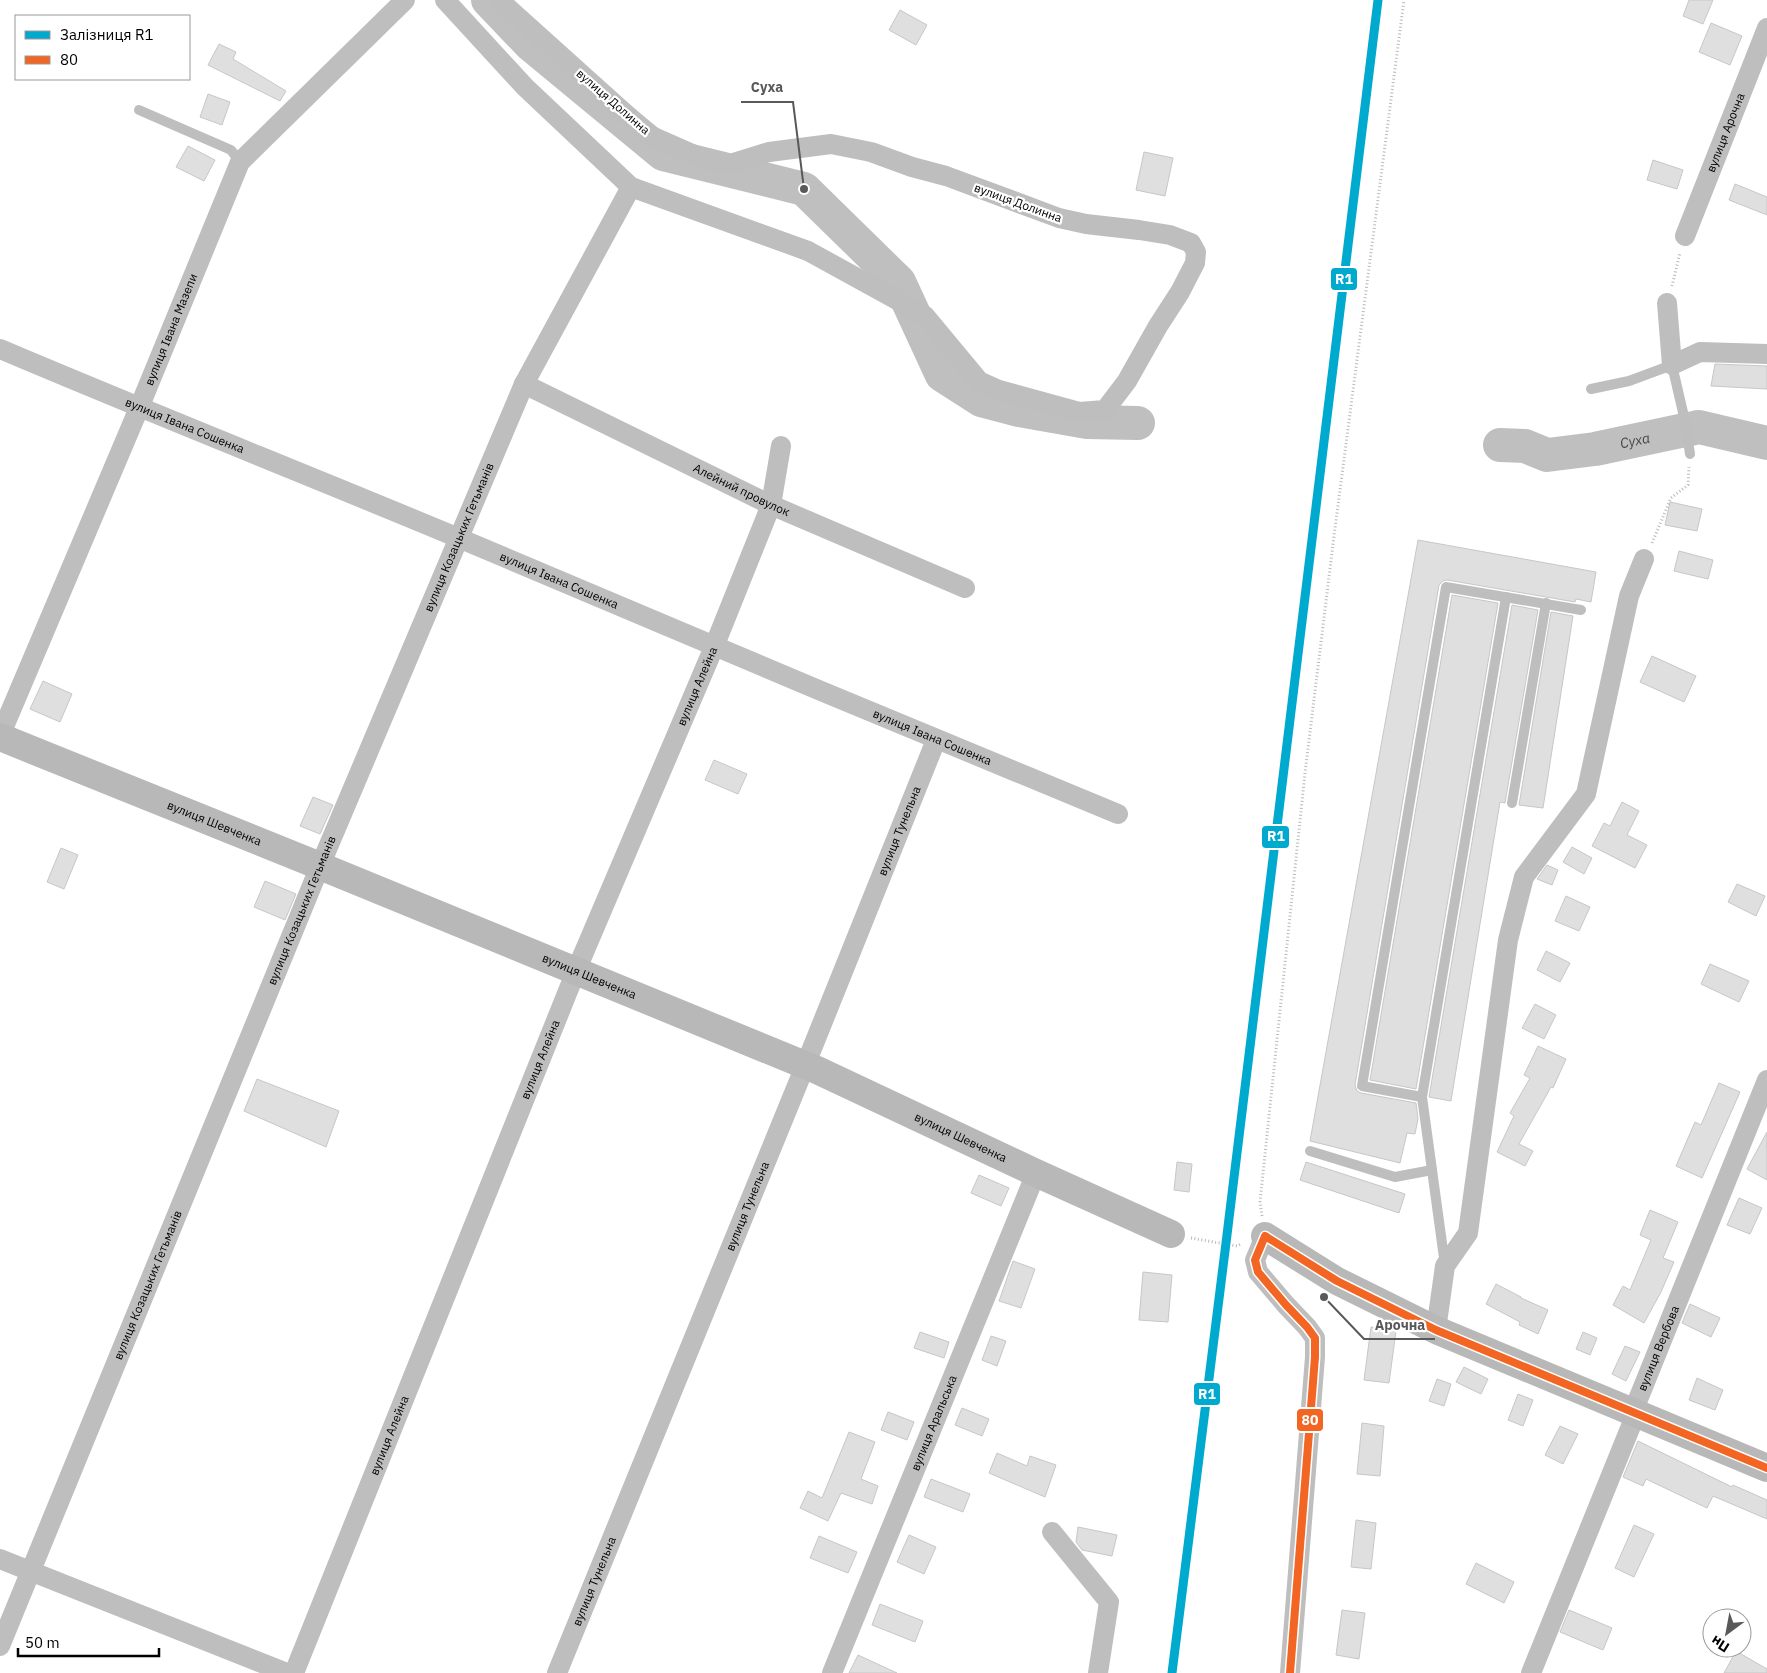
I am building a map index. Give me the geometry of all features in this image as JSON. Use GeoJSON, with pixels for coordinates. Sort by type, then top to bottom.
{"type":"FeatureCollection","features":[{"type":"Feature","properties":{"kind":"street","name":"вулиця Івана Мазепи"},"geometry":{"type":"LineString","coordinates":[[0,737],[139,408],[240,162],[405,0]]}},
{"type":"Feature","properties":{"kind":"street","name":"вулиця Долинна"},"geometry":{"type":"LineString","coordinates":[[499,0],[649,135],[701,158],[730,164],[769,152],[831,144],[839,145],[870,152],[912,167],[946,176],[1059,218],[1086,224],[1170,235],[1191,243],[1196,252],[1195,263],[1128,381],[1105,410],[1079,412],[999,390],[979,381],[925,316],[808,251],[631,187]]}},
{"type":"Feature","properties":{"kind":"street"},"geometry":{"type":"LineString","coordinates":[[448,1],[525,87],[631,187]]}},
{"type":"Feature","properties":{"kind":"street","name":"вулиця Арочна"},"geometry":{"type":"LineString","coordinates":[[1685,236],[1767,28]]}},
{"type":"Feature","properties":{"kind":"street","name":"вулиця Козацьких Гетьманів"},"geometry":{"type":"LineString","coordinates":[[0,1646],[320,866],[524,384],[631,187]]}},
{"type":"Feature","properties":{"kind":"street"},"geometry":{"type":"LineString","coordinates":[[1667,304],[1672,365],[1700,352],[1767,354]]}},
{"type":"Feature","properties":{"kind":"street","name":"вулиця Івана Сошенка"},"geometry":{"type":"LineString","coordinates":[[0,349],[139,408],[458,538],[936,740],[1118,814]]}},
{"type":"Feature","properties":{"kind":"street","name":"Алейний провулок"},"geometry":{"type":"LineString","coordinates":[[524,384],[771,505],[965,588]]}},
{"type":"Feature","properties":{"kind":"street","name":"вулиця Алейна"},"geometry":{"type":"LineString","coordinates":[[294,1673],[576,970],[714,647],[771,505],[781,446]]}},
{"type":"Feature","properties":{"kind":"street"},"geometry":{"type":"LineString","coordinates":[[1436,1330],[1445,1266],[1468,1233],[1508,940],[1524,877],[1586,794],[1628,596],[1644,559]]}},
{"type":"Feature","properties":{"kind":"street","name":"вулиця Шевченка"},"geometry":{"type":"LineString","coordinates":[[0,737],[576,970],[805,1066],[1171,1234]]}},
{"type":"Feature","properties":{"kind":"street","name":"вулиця Тунельна"},"geometry":{"type":"LineString","coordinates":[[557,1673],[936,740]]}},
{"type":"Feature","properties":{"kind":"street","name":"вулиця Вербова"},"geometry":{"type":"LineString","coordinates":[[1531,1673],[1633,1421],[1637,1402],[1767,1080]]}},
{"type":"Feature","properties":{"kind":"street","name":"вулиця Аральська"},"geometry":{"type":"LineString","coordinates":[[832,1673],[1036,1173]]}},
{"type":"Feature","properties":{"kind":"street"},"geometry":{"type":"LineString","coordinates":[[1290,1673],[1315,1357],[1314,1338],[1307,1327],[1258,1272],[1255,1260],[1265,1236],[1337,1281],[1436,1330],[1767,1468]]}},
{"type":"Feature","properties":{"kind":"street"},"geometry":{"type":"LineString","coordinates":[[1052,1532],[1109,1602],[1098,1673]]}},
{"type":"Feature","properties":{"kind":"street"},"geometry":{"type":"LineString","coordinates":[[0,1559],[287,1673]]}},
{"type":"Feature","properties":{"kind":"lane"},"geometry":{"type":"LineString","coordinates":[[140,110],[231,150],[240,162]]}},
{"type":"Feature","properties":{"kind":"lane"},"geometry":{"type":"LineString","coordinates":[[1591,389],[1629,381],[1672,365],[1686,426],[1690,454]]}},
{"type":"Feature","properties":{"kind":"lane"},"geometry":{"type":"LineString","coordinates":[[1422,1096],[1362,1086],[1446,587],[1581,610]]}},
{"type":"Feature","properties":{"kind":"lane"},"geometry":{"type":"LineString","coordinates":[[1445,1266],[1422,1096],[1506,597]]}},
{"type":"Feature","properties":{"kind":"lane"},"geometry":{"type":"LineString","coordinates":[[1512,803],[1546,604]]}},
{"type":"Feature","properties":{"kind":"lane"},"geometry":{"type":"LineString","coordinates":[[1310,1151],[1396,1177],[1432,1170]]}},
{"type":"Feature","properties":{"kind":"path"},"geometry":{"type":"LineString","coordinates":[[1171,1234],[1237,1246],[1265,1236],[1260,1202],[1305,773],[1404,0]]}},
{"type":"Feature","properties":{"kind":"path"},"geometry":{"type":"LineString","coordinates":[[1667,304],[1685,236]]}},
{"type":"Feature","properties":{"kind":"path"},"geometry":{"type":"LineString","coordinates":[[1644,559],[1671,498],[1688,484],[1690,454]]}},
{"type":"Feature","properties":{"kind":"building"},"geometry":{"type":"Polygon","coordinates":[[[1689,0],[1713,0],[1703,24],[1683,16],[1689,0]]]}},
{"type":"Feature","properties":{"kind":"building"},"geometry":{"type":"Polygon","coordinates":[[[900,10],[927,25],[916,45],[889,30],[900,10]]]}},
{"type":"Feature","properties":{"kind":"building"},"geometry":{"type":"Polygon","coordinates":[[[1711,23],[1742,36],[1730,65],[1699,52],[1711,23]]]}},
{"type":"Feature","properties":{"kind":"building"},"geometry":{"type":"Polygon","coordinates":[[[219,44],[236,52],[233,59],[286,91],[280,101],[208,65],[219,44]]]}},
{"type":"Feature","properties":{"kind":"building"},"geometry":{"type":"Polygon","coordinates":[[[208,94],[230,102],[222,125],[200,117],[208,94]]]}},
{"type":"Feature","properties":{"kind":"building"},"geometry":{"type":"Polygon","coordinates":[[[188,146],[215,160],[204,181],[176,167],[188,146]]]}},
{"type":"Feature","properties":{"kind":"building"},"geometry":{"type":"Polygon","coordinates":[[[1144,152],[1173,158],[1165,196],[1136,190],[1144,152]]]}},
{"type":"Feature","properties":{"kind":"building"},"geometry":{"type":"Polygon","coordinates":[[[1653,160],[1683,170],[1677,189],[1647,180],[1653,160]]]}},
{"type":"Feature","properties":{"kind":"building"},"geometry":{"type":"Polygon","coordinates":[[[1735,184],[1767,197],[1767,215],[1729,200],[1735,184]]]}},
{"type":"Feature","properties":{"kind":"building"},"geometry":{"type":"Polygon","coordinates":[[[1715,364],[1767,366],[1767,389],[1711,386],[1715,364]]]}},
{"type":"Feature","properties":{"kind":"building"},"geometry":{"type":"Polygon","coordinates":[[[1670,502],[1702,509],[1697,531],[1665,525],[1670,502]]]}},
{"type":"Feature","properties":{"kind":"building"},"geometry":{"type":"Polygon","coordinates":[[[1418,540],[1596,572],[1591,602],[1576,599],[1575,602],[1447,580],[1439,585],[1355,1085],[1357,1091],[1361,1093],[1416,1103],[1418,1119],[1415,1134],[1407,1133],[1400,1163],[1310,1141],[1418,540]]]}},
{"type":"Feature","properties":{"kind":"building"},"geometry":{"type":"Polygon","coordinates":[[[1679,551],[1713,560],[1708,579],[1674,571],[1679,551]]]}},
{"type":"Feature","properties":{"kind":"building"},"geometry":{"type":"Polygon","coordinates":[[[1452,595],[1498,603],[1416,1089],[1370,1080],[1452,595]]]}},
{"type":"Feature","properties":{"kind":"building"},"geometry":{"type":"Polygon","coordinates":[[[1512,605],[1538,610],[1505,803],[1500,802],[1451,1101],[1429,1097],[1512,605]]]}},
{"type":"Feature","properties":{"kind":"building"},"geometry":{"type":"Polygon","coordinates":[[[1551,612],[1573,616],[1543,808],[1519,805],[1551,612]]]}},
{"type":"Feature","properties":{"kind":"building"},"geometry":{"type":"Polygon","coordinates":[[[1652,656],[1696,676],[1684,702],[1640,682],[1652,656]]]}},
{"type":"Feature","properties":{"kind":"building"},"geometry":{"type":"Polygon","coordinates":[[[43,681],[72,694],[60,722],[30,709],[43,681]]]}},
{"type":"Feature","properties":{"kind":"building"},"geometry":{"type":"Polygon","coordinates":[[[714,760],[747,774],[738,794],[705,780],[714,760]]]}},
{"type":"Feature","properties":{"kind":"building"},"geometry":{"type":"Polygon","coordinates":[[[313,797],[333,805],[320,834],[300,826],[313,797]]]}},
{"type":"Feature","properties":{"kind":"building"},"geometry":{"type":"Polygon","coordinates":[[[1622,802],[1639,811],[1627,835],[1647,845],[1635,868],[1592,846],[1604,823],[1610,826],[1622,802]]]}},
{"type":"Feature","properties":{"kind":"building"},"geometry":{"type":"Polygon","coordinates":[[[1572,847],[1592,858],[1584,874],[1563,862],[1572,847]]]}},
{"type":"Feature","properties":{"kind":"building"},"geometry":{"type":"Polygon","coordinates":[[[61,848],[78,855],[64,889],[47,882],[61,848]]]}},
{"type":"Feature","properties":{"kind":"building"},"geometry":{"type":"Polygon","coordinates":[[[1547,865],[1558,870],[1552,885],[1537,879],[1547,865]]]}},
{"type":"Feature","properties":{"kind":"building"},"geometry":{"type":"Polygon","coordinates":[[[265,881],[296,894],[285,920],[254,907],[265,881]]]}},
{"type":"Feature","properties":{"kind":"building"},"geometry":{"type":"Polygon","coordinates":[[[1737,884],[1765,896],[1756,916],[1728,902],[1737,884]]]}},
{"type":"Feature","properties":{"kind":"building"},"geometry":{"type":"Polygon","coordinates":[[[1566,896],[1590,907],[1579,931],[1555,921],[1566,896]]]}},
{"type":"Feature","properties":{"kind":"building"},"geometry":{"type":"Polygon","coordinates":[[[1546,951],[1570,963],[1560,982],[1537,970],[1546,951]]]}},
{"type":"Feature","properties":{"kind":"building"},"geometry":{"type":"Polygon","coordinates":[[[1710,964],[1749,981],[1739,1002],[1701,984],[1710,964]]]}},
{"type":"Feature","properties":{"kind":"building"},"geometry":{"type":"Polygon","coordinates":[[[1535,1004],[1556,1015],[1544,1039],[1522,1028],[1535,1004]]]}},
{"type":"Feature","properties":{"kind":"building"},"geometry":{"type":"Polygon","coordinates":[[[1538,1046],[1566,1059],[1553,1088],[1551,1087],[1519,1144],[1533,1151],[1525,1166],[1497,1152],[1514,1116],[1510,1113],[1530,1078],[1524,1075],[1538,1046]]]}},
{"type":"Feature","properties":{"kind":"building"},"geometry":{"type":"Polygon","coordinates":[[[257,1079],[339,1111],[326,1147],[244,1111],[257,1079]]]}},
{"type":"Feature","properties":{"kind":"building"},"geometry":{"type":"Polygon","coordinates":[[[1719,1083],[1740,1092],[1702,1178],[1676,1166],[1695,1122],[1701,1125],[1719,1083]]]}},
{"type":"Feature","properties":{"kind":"building"},"geometry":{"type":"Polygon","coordinates":[[[1767,1132],[1767,1180],[1747,1169],[1767,1132]]]}},
{"type":"Feature","properties":{"kind":"building"},"geometry":{"type":"Polygon","coordinates":[[[1177,1162],[1192,1164],[1189,1192],[1174,1190],[1177,1162]]]}},
{"type":"Feature","properties":{"kind":"building"},"geometry":{"type":"Polygon","coordinates":[[[1306,1162],[1405,1194],[1399,1213],[1300,1180],[1306,1162]]]}},
{"type":"Feature","properties":{"kind":"building"},"geometry":{"type":"Polygon","coordinates":[[[979,1175],[1009,1188],[1001,1206],[971,1193],[979,1175]]]}},
{"type":"Feature","properties":{"kind":"building"},"geometry":{"type":"Polygon","coordinates":[[[1739,1198],[1762,1208],[1750,1234],[1727,1225],[1739,1198]]]}},
{"type":"Feature","properties":{"kind":"building"},"geometry":{"type":"Polygon","coordinates":[[[1650,1210],[1678,1222],[1663,1258],[1674,1262],[1661,1292],[1644,1323],[1613,1305],[1623,1286],[1630,1290],[1651,1240],[1640,1235],[1650,1210]]]}},
{"type":"Feature","properties":{"kind":"building"},"geometry":{"type":"Polygon","coordinates":[[[1013,1261],[1035,1269],[1021,1308],[999,1301],[1013,1261]]]}},
{"type":"Feature","properties":{"kind":"building"},"geometry":{"type":"Polygon","coordinates":[[[1143,1272],[1172,1275],[1168,1322],[1139,1320],[1143,1272]]]}},
{"type":"Feature","properties":{"kind":"building"},"geometry":{"type":"Polygon","coordinates":[[[1496,1284],[1548,1310],[1538,1334],[1519,1325],[1520,1322],[1486,1304],[1496,1284]]]}},
{"type":"Feature","properties":{"kind":"building"},"geometry":{"type":"Polygon","coordinates":[[[1690,1304],[1720,1318],[1711,1337],[1682,1323],[1690,1304]]]}},
{"type":"Feature","properties":{"kind":"building"},"geometry":{"type":"Polygon","coordinates":[[[1371,1327],[1396,1331],[1389,1383],[1364,1380],[1371,1327]]]}},
{"type":"Feature","properties":{"kind":"building"},"geometry":{"type":"Polygon","coordinates":[[[920,1332],[949,1342],[944,1358],[914,1348],[920,1332]]]}},
{"type":"Feature","properties":{"kind":"building"},"geometry":{"type":"Polygon","coordinates":[[[1583,1332],[1597,1338],[1590,1355],[1576,1349],[1583,1332]]]}},
{"type":"Feature","properties":{"kind":"building"},"geometry":{"type":"Polygon","coordinates":[[[991,1336],[1006,1341],[997,1366],[982,1360],[991,1336]]]}},
{"type":"Feature","properties":{"kind":"building"},"geometry":{"type":"Polygon","coordinates":[[[1625,1346],[1640,1352],[1626,1381],[1612,1374],[1625,1346]]]}},
{"type":"Feature","properties":{"kind":"building"},"geometry":{"type":"Polygon","coordinates":[[[1464,1367],[1488,1379],[1481,1394],[1456,1382],[1464,1367]]]}},
{"type":"Feature","properties":{"kind":"building"},"geometry":{"type":"Polygon","coordinates":[[[1697,1378],[1723,1390],[1715,1410],[1689,1400],[1697,1378]]]}},
{"type":"Feature","properties":{"kind":"building"},"geometry":{"type":"Polygon","coordinates":[[[1437,1379],[1451,1384],[1444,1406],[1429,1401],[1437,1379]]]}},
{"type":"Feature","properties":{"kind":"building"},"geometry":{"type":"Polygon","coordinates":[[[1518,1394],[1533,1400],[1523,1426],[1508,1420],[1518,1394]]]}},
{"type":"Feature","properties":{"kind":"building"},"geometry":{"type":"Polygon","coordinates":[[[962,1408],[989,1419],[982,1436],[955,1425],[962,1408]]]}},
{"type":"Feature","properties":{"kind":"building"},"geometry":{"type":"Polygon","coordinates":[[[888,1412],[914,1422],[907,1440],[881,1430],[888,1412]]]}},
{"type":"Feature","properties":{"kind":"building"},"geometry":{"type":"Polygon","coordinates":[[[1362,1423],[1384,1426],[1380,1476],[1357,1474],[1362,1423]]]}},
{"type":"Feature","properties":{"kind":"building"},"geometry":{"type":"Polygon","coordinates":[[[1560,1426],[1578,1434],[1563,1464],[1545,1455],[1560,1426]]]}},
{"type":"Feature","properties":{"kind":"building"},"geometry":{"type":"Polygon","coordinates":[[[849,1432],[875,1442],[861,1479],[878,1486],[872,1504],[841,1493],[828,1521],[800,1508],[808,1491],[822,1498],[849,1432]]]}},
{"type":"Feature","properties":{"kind":"building"},"geometry":{"type":"Polygon","coordinates":[[[1638,1441],[1732,1487],[1733,1485],[1767,1500],[1767,1519],[1713,1496],[1707,1508],[1646,1479],[1643,1486],[1623,1477],[1638,1441]]]}},
{"type":"Feature","properties":{"kind":"building"},"geometry":{"type":"Polygon","coordinates":[[[997,1453],[1027,1466],[1030,1456],[1056,1465],[1045,1497],[989,1473],[997,1453]]]}},
{"type":"Feature","properties":{"kind":"building"},"geometry":{"type":"Polygon","coordinates":[[[931,1479],[970,1494],[963,1512],[924,1497],[931,1479]]]}},
{"type":"Feature","properties":{"kind":"building"},"geometry":{"type":"Polygon","coordinates":[[[1356,1520],[1376,1523],[1371,1569],[1351,1567],[1356,1520]]]}},
{"type":"Feature","properties":{"kind":"building"},"geometry":{"type":"Polygon","coordinates":[[[1634,1525],[1654,1534],[1634,1577],[1615,1568],[1634,1525]]]}},
{"type":"Feature","properties":{"kind":"building"},"geometry":{"type":"Polygon","coordinates":[[[1078,1527],[1117,1535],[1112,1556],[1082,1550],[1076,1542],[1078,1527]]]}},
{"type":"Feature","properties":{"kind":"building"},"geometry":{"type":"Polygon","coordinates":[[[909,1535],[936,1547],[924,1574],[897,1562],[909,1535]]]}},
{"type":"Feature","properties":{"kind":"building"},"geometry":{"type":"Polygon","coordinates":[[[819,1536],[857,1552],[848,1573],[810,1558],[819,1536]]]}},
{"type":"Feature","properties":{"kind":"building"},"geometry":{"type":"Polygon","coordinates":[[[1476,1563],[1514,1582],[1504,1603],[1466,1584],[1476,1563]]]}},
{"type":"Feature","properties":{"kind":"building"},"geometry":{"type":"Polygon","coordinates":[[[880,1604],[923,1621],[915,1642],[872,1625],[880,1604]]]}},
{"type":"Feature","properties":{"kind":"building"},"geometry":{"type":"Polygon","coordinates":[[[1342,1610],[1365,1613],[1359,1659],[1336,1655],[1342,1610]]]}},
{"type":"Feature","properties":{"kind":"building"},"geometry":{"type":"Polygon","coordinates":[[[1569,1610],[1612,1628],[1603,1650],[1560,1632],[1569,1610]]]}},
{"type":"Feature","properties":{"kind":"building"},"geometry":{"type":"Polygon","coordinates":[[[858,1655],[897,1673],[849,1673],[858,1655]]]}},
{"type":"Feature","properties":{"kind":"building"},"geometry":{"type":"Polygon","coordinates":[[[1732,1658],[1748,1658],[1767,1669],[1767,1673],[1724,1673],[1732,1658]]]}},
{"type":"Feature","properties":{"kind":"waterway","name":"Суха"},"geometry":{"type":"LineString","coordinates":[[488,0],[531,45],[663,154],[804,189],[899,282],[942,375],[981,400],[1019,410],[1087,422],[1138,423]]}},
{"type":"Feature","properties":{"kind":"waterway","name":"Суха"},"geometry":{"type":"LineString","coordinates":[[1500,445],[1525,446],[1547,455],[1595,449],[1699,427],[1767,443]]}},
{"type":"Feature","properties":{"kind":"rail line","name":"R1"},"geometry":{"type":"LineString","coordinates":[[1172,1673],[1378,0]]}},
{"type":"Feature","properties":{"kind":"transit line","name":"80"},"geometry":{"type":"LineString","coordinates":[[1290,1673],[1315,1338],[1258,1272],[1255,1260],[1265,1236],[1337,1281],[1436,1330],[1767,1468]]}},
{"type":"Feature","properties":{"kind":"place","name":"Суха"},"geometry":{"type":"Point","coordinates":[804,189]}},
{"type":"Feature","properties":{"kind":"place","name":"Арочна"},"geometry":{"type":"Point","coordinates":[1324,1297]}}]}
